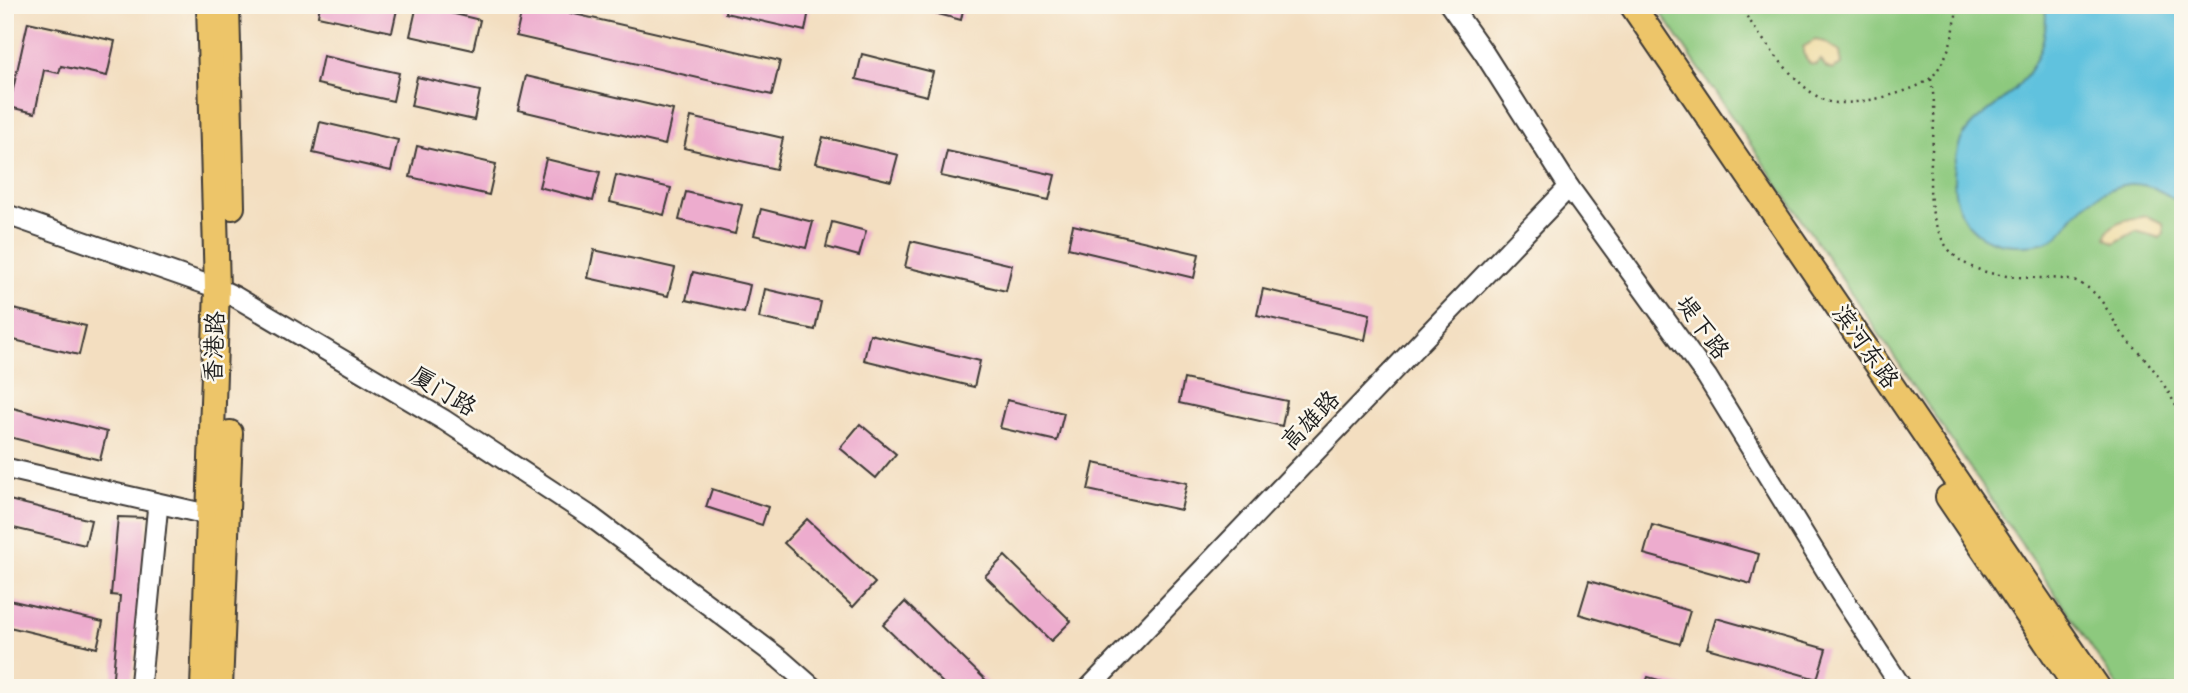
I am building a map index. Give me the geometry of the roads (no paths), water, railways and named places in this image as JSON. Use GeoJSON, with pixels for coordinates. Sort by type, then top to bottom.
{"type":"FeatureCollection","features":[{"type":"Feature","properties":{"kind":"main road","name":"香港路"},"geometry":{"type":"LineString","coordinates":[[203,688],[210,515],[226,292],[209,5]]}},
{"type":"Feature","properties":{"kind":"main road","name":"香港路"},"geometry":{"type":"LineString","coordinates":[[220,688],[228,5]]}},
{"type":"Feature","properties":{"kind":"main road","name":"滨河东路"},"geometry":{"type":"LineString","coordinates":[[1612,5],[2077,688]]}},
{"type":"Feature","properties":{"kind":"main road","name":"滨河东路"},"geometry":{"type":"LineString","coordinates":[[1632,5],[2098,688]]}},
{"type":"Feature","properties":{"kind":"street","name":"堤下路"},"geometry":{"type":"LineString","coordinates":[[1450,5],[1484,53],[1569,187],[1707,377],[1902,688]]}},
{"type":"Feature","properties":{"kind":"street","name":"高雄路"},"geometry":{"type":"LineString","coordinates":[[1089,688],[1569,187]]}},
{"type":"Feature","properties":{"kind":"street","name":"厦门路"},"geometry":{"type":"LineString","coordinates":[[5,214],[226,292],[444,420],[590,516],[780,659],[813,688]]}},
{"type":"Feature","properties":{"kind":"street"},"geometry":{"type":"LineString","coordinates":[[5,468],[210,515]]}},
{"type":"Feature","properties":{"kind":"street"},"geometry":{"type":"LineString","coordinates":[[140,688],[158,503]]}},
{"type":"Feature","properties":{"kind":"water"},"geometry":{"type":"Polygon","coordinates":[[[2045,5],[2183,5],[2183,205],[2151,187],[2129,184],[2099,195],[2074,215],[2062,232],[2044,242],[2016,245],[1997,242],[1982,236],[1970,226],[1962,214],[1954,184],[1958,149],[1970,126],[2014,90],[2031,69],[2045,32],[2045,5]]]}}]}
